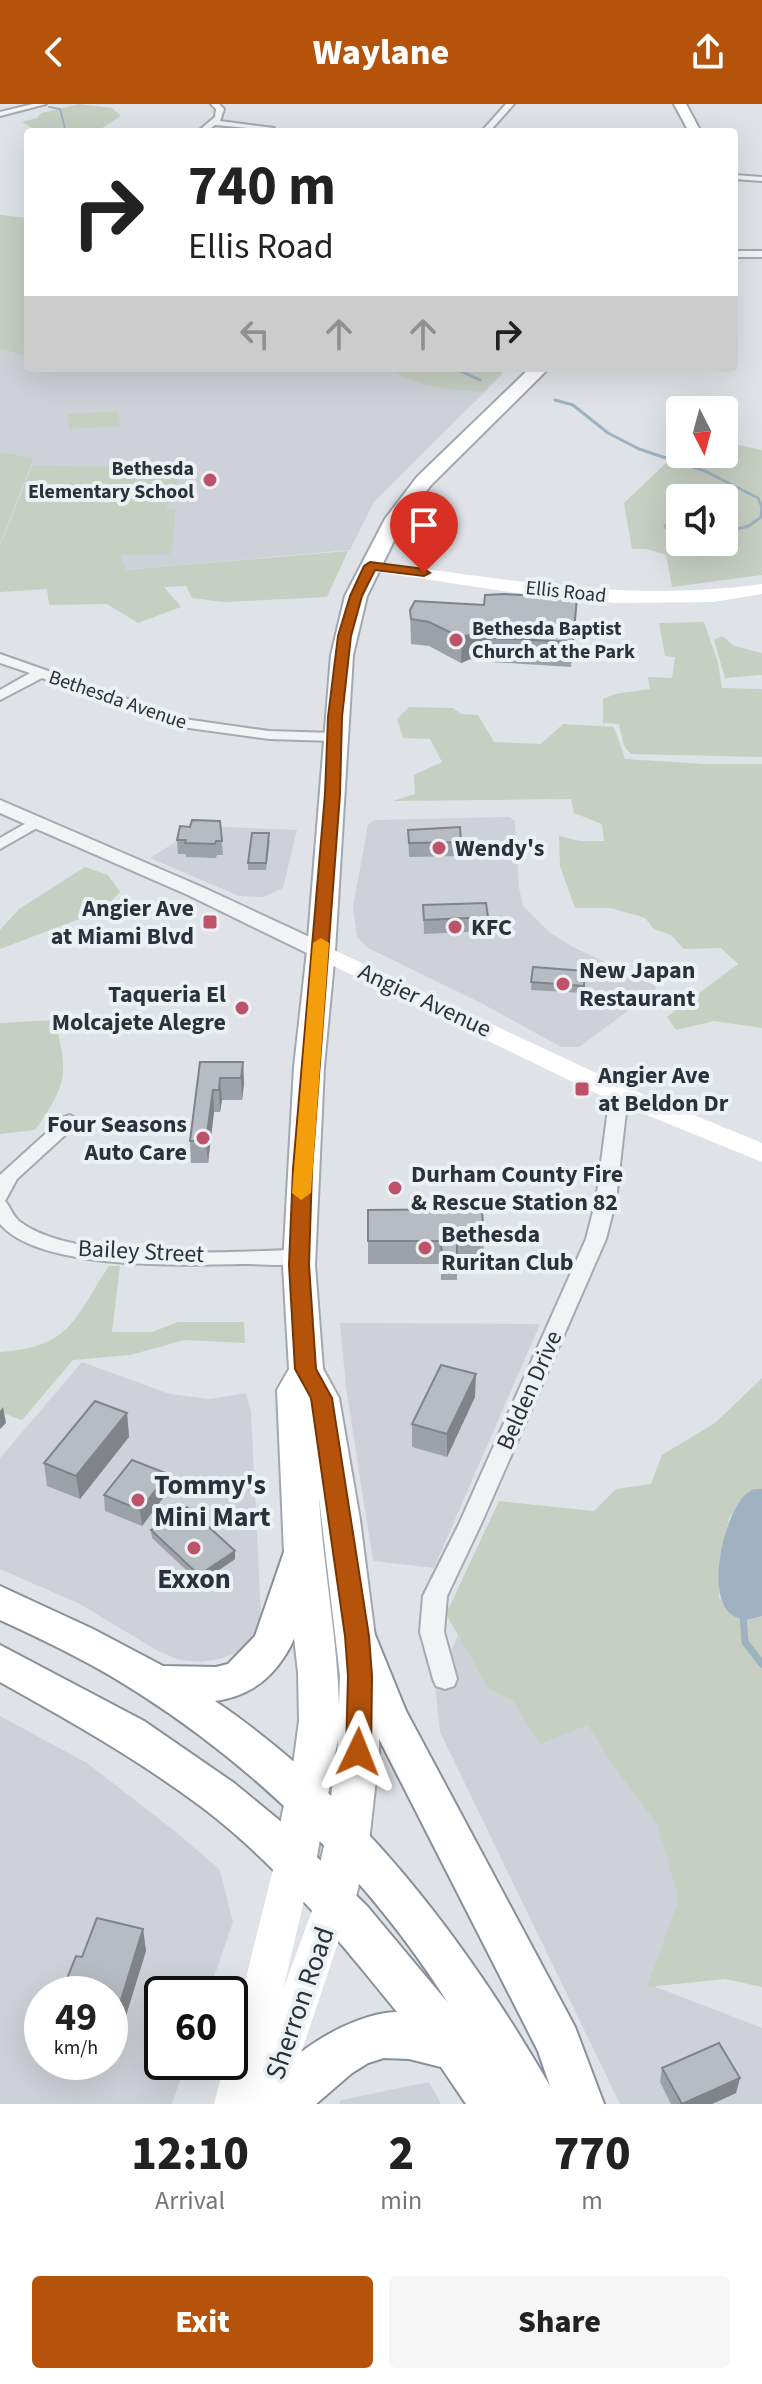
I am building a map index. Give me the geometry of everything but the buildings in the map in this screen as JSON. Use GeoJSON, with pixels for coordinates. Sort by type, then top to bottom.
{"type":"FeatureCollection","features":[{"type":"Feature","properties":{"kind":"main road"},"geometry":{"type":"LineString","coordinates":[[680,104],[693,128]]}},
{"type":"Feature","properties":{"kind":"main road"},"geometry":{"type":"LineString","coordinates":[[333,1901],[347,1842],[359,1741],[357,1636],[321,1398],[306,1369],[299,1257],[308,1080],[321,951],[334,737],[345,636],[356,596],[395,519],[424,481],[536,372]]}},
{"type":"Feature","properties":{"kind":"main road","name":"Ellis Road"},"geometry":{"type":"LineString","coordinates":[[370,566],[632,598],[689,598],[762,589]]}},
{"type":"Feature","properties":{"kind":"main road","name":"Angier Avenue"},"geometry":{"type":"LineString","coordinates":[[321,951],[619,1094],[762,1153]]}},
{"type":"Feature","properties":{"kind":"main road"},"geometry":{"type":"LineString","coordinates":[[294,1862],[319,1721],[318,1672],[303,1552],[295,1390],[306,1369]]}},
{"type":"Feature","properties":{"kind":"main road"},"geometry":{"type":"LineString","coordinates":[[156,1683],[226,1682],[250,1671],[260,1662],[277,1631],[303,1552]]}},
{"type":"Feature","properties":{"kind":"main road"},"geometry":{"type":"LineString","coordinates":[[0,1602],[156,1683],[236,1739],[307,1801],[412,1915],[469,1994],[534,2104]]}},
{"type":"Feature","properties":{"kind":"main road"},"geometry":{"type":"LineString","coordinates":[[357,1636],[387,1715],[559,2043],[580,2104]]}},
{"type":"Feature","properties":{"kind":"main road"},"geometry":{"type":"LineString","coordinates":[[0,1662],[144,1744],[219,1796],[294,1862],[333,1901],[456,2049],[494,2104]]}},
{"type":"Feature","properties":{"kind":"main road","name":"Sherron Road"},"geometry":{"type":"LineString","coordinates":[[235,2104],[294,1862]]}},
{"type":"Feature","properties":{"kind":"main road","name":"Sherron Road"},"geometry":{"type":"LineString","coordinates":[[263,2104],[333,1901]]}},
{"type":"Feature","properties":{"kind":"main road"},"geometry":{"type":"LineString","coordinates":[[281,2104],[344,2050],[374,2037],[403,2035],[456,2049]]}},
{"type":"Feature","properties":{"kind":"street"},"geometry":{"type":"LineString","coordinates":[[0,114],[42,104]]}},
{"type":"Feature","properties":{"kind":"street"},"geometry":{"type":"LineString","coordinates":[[207,128],[215,123],[221,112],[215,104]]}},
{"type":"Feature","properties":{"kind":"street"},"geometry":{"type":"LineString","coordinates":[[489,128],[510,104]]}},
{"type":"Feature","properties":{"kind":"street"},"geometry":{"type":"LineString","coordinates":[[215,123],[270,128]]}},
{"type":"Feature","properties":{"kind":"street"},"geometry":{"type":"LineString","coordinates":[[738,177],[762,179]]}},
{"type":"Feature","properties":{"kind":"street"},"geometry":{"type":"LineString","coordinates":[[738,254],[762,254]]}},
{"type":"Feature","properties":{"kind":"street","name":"Bethesda Avenue"},"geometry":{"type":"LineString","coordinates":[[0,658],[165,718],[205,728],[269,735],[334,737]]}},
{"type":"Feature","properties":{"kind":"street"},"geometry":{"type":"LineString","coordinates":[[0,696],[41,673]]}},
{"type":"Feature","properties":{"kind":"street","name":"Angier Avenue"},"geometry":{"type":"LineString","coordinates":[[0,806],[321,951]]}},
{"type":"Feature","properties":{"kind":"street"},"geometry":{"type":"LineString","coordinates":[[0,844],[37,822]]}},
{"type":"Feature","properties":{"kind":"street","name":"Belden Drive"},"geometry":{"type":"LineString","coordinates":[[445,1679],[432,1632],[431,1611],[435,1596],[596,1239],[606,1200],[619,1094]]}},
{"type":"Feature","properties":{"kind":"street"},"geometry":{"type":"LineString","coordinates":[[0,1196],[9,1176],[70,1121]]}},
{"type":"Feature","properties":{"kind":"street","name":"Bailey Street"},"geometry":{"type":"LineString","coordinates":[[0,1206],[11,1225],[29,1237],[93,1252],[299,1257]]}},
{"type":"Feature","properties":{"kind":"shaded area","name":"Bethesda Elementary School"},"geometry":{"type":"Polygon","coordinates":[[[0,349],[24,356],[24,372],[503,374],[374,502],[350,550],[126,570],[0,551],[0,543],[34,459],[0,452],[0,349]]]}},
{"type":"Feature","properties":{"kind":"shaded area"},"geometry":{"type":"Polygon","coordinates":[[[509,817],[515,821],[523,906],[549,932],[573,947],[656,986],[655,991],[579,1047],[561,1047],[481,1003],[368,948],[357,937],[353,907],[368,825],[374,820],[509,817]]]}},
{"type":"Feature","properties":{"kind":"shaded area"},"geometry":{"type":"Polygon","coordinates":[[[201,826],[297,830],[283,888],[264,897],[239,896],[150,858],[201,826]]]}},
{"type":"Feature","properties":{"kind":"shaded area"},"geometry":{"type":"Polygon","coordinates":[[[340,1323],[540,1324],[434,1568],[373,1561],[346,1388],[340,1323]]]}},
{"type":"Feature","properties":{"kind":"shaded area"},"geometry":{"type":"Polygon","coordinates":[[[82,1362],[170,1394],[210,1399],[246,1393],[251,1412],[261,1615],[255,1635],[241,1651],[201,1662],[180,1660],[158,1651],[80,1604],[0,1569],[0,1458],[82,1362]]]}},
{"type":"Feature","properties":{"kind":"shaded area"},"geometry":{"type":"Polygon","coordinates":[[[512,1515],[762,1619],[762,1673],[656,1987],[762,2028],[762,2104],[620,2104],[440,1732],[435,1686],[512,1515]]]}},
{"type":"Feature","properties":{"kind":"shaded area"},"geometry":{"type":"Polygon","coordinates":[[[0,1716],[87,1763],[220,1870],[233,1922],[214,1976],[144,1976],[144,2080],[180,2080],[172,2104],[0,2104],[0,1716]]]}},
{"type":"Feature","properties":{"kind":"shaded area"},"geometry":{"type":"Polygon","coordinates":[[[429,2082],[441,2104],[339,2104],[341,2100],[429,2082]]]}},
{"type":"Feature","properties":{"kind":"green space"},"geometry":{"type":"Polygon","coordinates":[[[79,104],[112,108],[121,116],[102,128],[33,128],[22,122],[37,118],[41,113],[79,104]]]}},
{"type":"Feature","properties":{"kind":"green space"},"geometry":{"type":"Polygon","coordinates":[[[0,215],[24,218],[24,356],[0,349],[0,215]]]}},
{"type":"Feature","properties":{"kind":"green space"},"geometry":{"type":"Polygon","coordinates":[[[395,372],[503,372],[481,392],[421,383],[395,372]]]}},
{"type":"Feature","properties":{"kind":"green space"},"geometry":{"type":"Polygon","coordinates":[[[118,411],[120,426],[69,429],[68,414],[118,411]]]}},
{"type":"Feature","properties":{"kind":"green space"},"geometry":{"type":"Polygon","coordinates":[[[738,445],[762,450],[762,575],[672,587],[666,556],[738,556],[738,484],[666,484],[666,524],[663,525],[666,555],[647,549],[632,549],[624,503],[666,463],[666,468],[738,468],[738,445]]]}},
{"type":"Feature","properties":{"kind":"green space"},"geometry":{"type":"Polygon","coordinates":[[[0,452],[34,458],[0,543],[0,452]]]}},
{"type":"Feature","properties":{"kind":"green space"},"geometry":{"type":"Polygon","coordinates":[[[33,465],[182,469],[166,509],[175,509],[170,554],[120,555],[126,570],[348,551],[327,597],[224,602],[192,598],[186,586],[164,587],[181,607],[138,623],[107,604],[49,605],[47,589],[0,592],[0,547],[33,465]]]}},
{"type":"Feature","properties":{"kind":"green space"},"geometry":{"type":"Polygon","coordinates":[[[704,622],[718,663],[722,688],[762,689],[762,757],[631,754],[624,746],[619,724],[603,723],[603,699],[650,689],[648,677],[672,678],[675,657],[665,656],[659,623],[704,622]]]}},
{"type":"Feature","properties":{"kind":"green space"},"geometry":{"type":"Polygon","coordinates":[[[722,636],[734,646],[762,653],[762,675],[725,678],[714,640],[722,636]]]}},
{"type":"Feature","properties":{"kind":"green space"},"geometry":{"type":"Polygon","coordinates":[[[409,707],[453,708],[461,714],[478,715],[494,742],[541,744],[563,724],[614,727],[625,759],[762,764],[762,1028],[714,1021],[676,1030],[667,1017],[738,964],[721,948],[684,949],[671,935],[654,929],[645,918],[611,908],[575,908],[560,866],[559,836],[580,841],[604,841],[602,824],[574,813],[571,799],[393,801],[415,794],[414,775],[442,762],[430,739],[403,738],[397,719],[409,707]]]}},
{"type":"Feature","properties":{"kind":"green space"},"geometry":{"type":"Polygon","coordinates":[[[85,867],[108,875],[120,892],[103,910],[0,949],[0,930],[19,909],[85,867]]]}},
{"type":"Feature","properties":{"kind":"green space"},"geometry":{"type":"Polygon","coordinates":[[[54,1020],[63,1066],[59,1090],[35,1130],[0,1134],[0,1023],[54,1020]]]}},
{"type":"Feature","properties":{"kind":"green space"},"geometry":{"type":"Polygon","coordinates":[[[109,1266],[120,1266],[112,1332],[152,1332],[178,1322],[244,1322],[245,1343],[185,1340],[130,1355],[73,1360],[22,1420],[0,1412],[0,1352],[24,1349],[56,1337],[77,1316],[109,1266]]]}},
{"type":"Feature","properties":{"kind":"green space"},"geometry":{"type":"Polygon","coordinates":[[[762,1378],[762,1489],[749,1491],[729,1518],[721,1556],[719,1598],[751,1620],[762,1616],[762,1987],[725,1979],[647,1987],[679,1899],[657,1824],[610,1761],[588,1725],[540,1744],[513,1701],[489,1689],[446,1614],[499,1501],[594,1511],[616,1489],[651,1484],[662,1455],[715,1423],[762,1378]]]}},
{"type":"Feature","properties":{"kind":"water"},"geometry":{"type":"Polygon","coordinates":[[[762,1489],[762,1616],[740,1618],[726,1609],[720,1591],[719,1568],[723,1543],[740,1501],[750,1491],[762,1489]]]}},
{"type":"Feature","properties":{"kind":"waterway"},"geometry":{"type":"LineString","coordinates":[[49,107],[60,109],[65,128]]}},
{"type":"Feature","properties":{"kind":"waterway"},"geometry":{"type":"LineString","coordinates":[[463,372],[480,380]]}},
{"type":"Feature","properties":{"kind":"waterway"},"geometry":{"type":"LineString","coordinates":[[555,400],[573,405],[608,433],[639,449],[705,471],[731,484]]}},
{"type":"Feature","properties":{"kind":"waterway"},"geometry":{"type":"LineString","coordinates":[[738,488],[758,498],[762,507],[761,517],[749,526],[738,529]]}},
{"type":"Feature","properties":{"kind":"waterway"},"geometry":{"type":"LineString","coordinates":[[743,1615],[745,1642],[762,1664]]}},
{"type":"Feature","properties":{"kind":"slow traffic"},"geometry":{"type":"LineString","coordinates":[[301,1193],[321,943]]}},
{"type":"Feature","properties":{"kind":"place","name":"Bethesda Elementary School"},"geometry":{"type":"Point","coordinates":[210,480]}},
{"type":"Feature","properties":{"kind":"place","name":"Bethesda Baptist Church at the Park"},"geometry":{"type":"Point","coordinates":[456,640]}},
{"type":"Feature","properties":{"kind":"place","name":"Wendy's"},"geometry":{"type":"Point","coordinates":[439,848]}},
{"type":"Feature","properties":{"kind":"place","name":"Angier Ave at Miami Blvd"},"geometry":{"type":"Point","coordinates":[210,922]}},
{"type":"Feature","properties":{"kind":"place","name":"KFC"},"geometry":{"type":"Point","coordinates":[455,927]}},
{"type":"Feature","properties":{"kind":"place","name":"New Japan Restaurant"},"geometry":{"type":"Point","coordinates":[563,984]}},
{"type":"Feature","properties":{"kind":"place","name":"Taqueria El Molcajete Alegre"},"geometry":{"type":"Point","coordinates":[242,1008]}},
{"type":"Feature","properties":{"kind":"place","name":"Angier Ave at Beldon Dr"},"geometry":{"type":"Point","coordinates":[582,1089]}},
{"type":"Feature","properties":{"kind":"place","name":"Four Seasons Auto Care"},"geometry":{"type":"Point","coordinates":[203,1138]}},
{"type":"Feature","properties":{"kind":"place","name":"Durham County Fire & Rescue Station 82"},"geometry":{"type":"Point","coordinates":[395,1188]}},
{"type":"Feature","properties":{"kind":"place","name":"Bethesda Ruritan Club"},"geometry":{"type":"Point","coordinates":[425,1248]}},
{"type":"Feature","properties":{"kind":"place","name":"Tommy's Mini Mart"},"geometry":{"type":"Point","coordinates":[138,1500]}},
{"type":"Feature","properties":{"kind":"place","name":"Exxon"},"geometry":{"type":"Point","coordinates":[194,1548]}},
{"type":"Feature","properties":{"kind":"route"},"geometry":{"type":"LineString","coordinates":[[358,1752],[360,1676],[357,1636],[321,1398],[306,1369],[299,1265],[302,1169],[333,794],[335,717],[349,616],[370,566],[424,573]]}}]}
